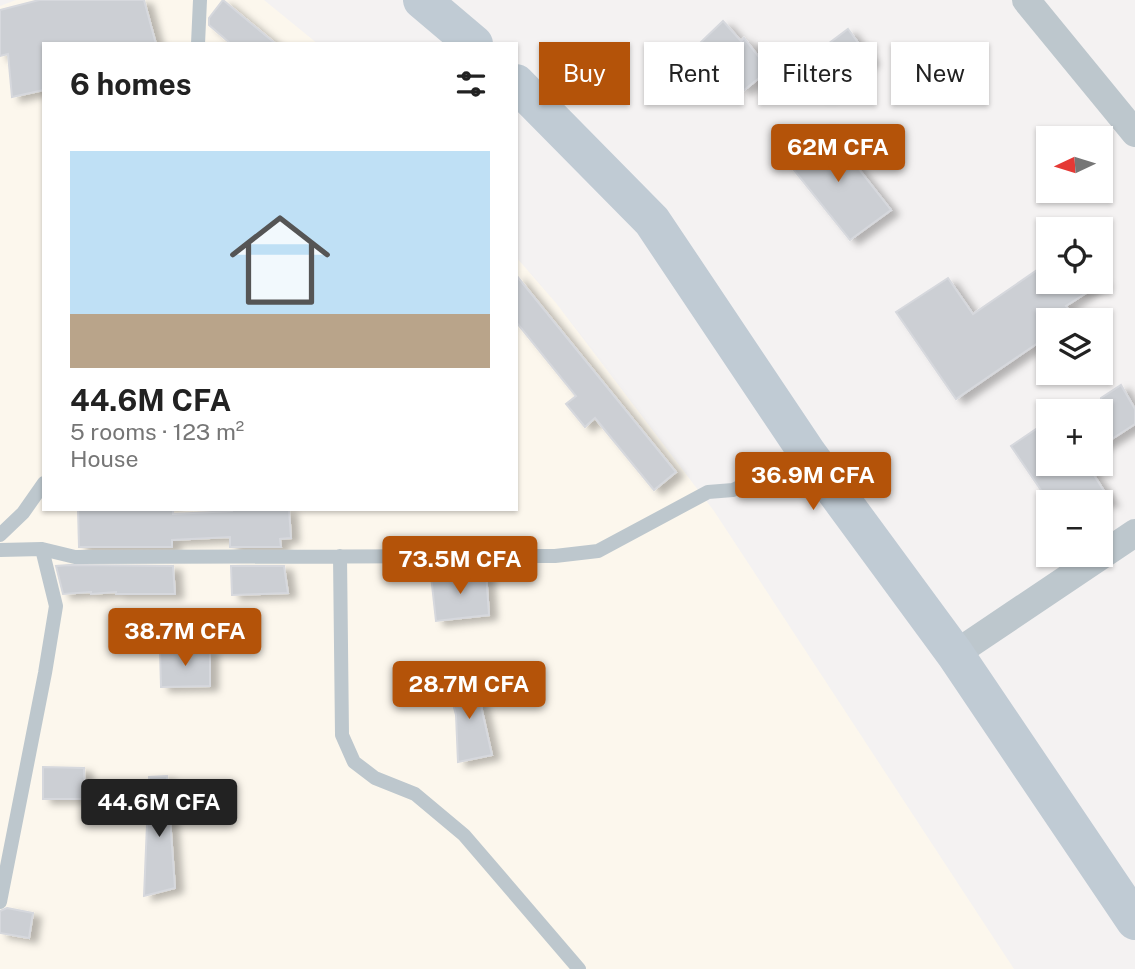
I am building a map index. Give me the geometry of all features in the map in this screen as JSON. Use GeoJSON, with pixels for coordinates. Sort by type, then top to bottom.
{"type":"FeatureCollection","features":[{"type":"Feature","properties":{"kind":"street"},"geometry":{"type":"LineString","coordinates":[[422,0],[472,42]]}},
{"type":"Feature","properties":{"kind":"street"},"geometry":{"type":"LineString","coordinates":[[1027,0],[1135,133]]}},
{"type":"Feature","properties":{"kind":"street"},"geometry":{"type":"LineString","coordinates":[[518,85],[652,221],[808,454],[955,654],[1135,921]]}},
{"type":"Feature","properties":{"kind":"street"},"geometry":{"type":"LineString","coordinates":[[955,654],[1135,533]]}},
{"type":"Feature","properties":{"kind":"lane"},"geometry":{"type":"LineString","coordinates":[[198,42],[200,0]]}},
{"type":"Feature","properties":{"kind":"lane"},"geometry":{"type":"LineString","coordinates":[[0,550],[42,549],[75,557],[555,556],[592,552],[708,492],[733,490],[808,454]]}},
{"type":"Feature","properties":{"kind":"lane"},"geometry":{"type":"LineString","coordinates":[[0,535],[23,513],[42,486]]}},
{"type":"Feature","properties":{"kind":"lane"},"geometry":{"type":"LineString","coordinates":[[0,902],[56,606],[42,549]]}},
{"type":"Feature","properties":{"kind":"lane"},"geometry":{"type":"LineString","coordinates":[[340,556],[342,735],[354,762],[375,778],[415,794],[464,835],[579,969]]}},
{"type":"Feature","properties":{"kind":"shaded area"},"geometry":{"type":"Polygon","coordinates":[[[16,0],[264,0],[316,42],[42,42],[42,511],[518,511],[518,259],[556,303],[714,511],[1014,969],[0,969],[0,6],[16,0]]]}},
{"type":"Feature","properties":{"kind":"building"},"geometry":{"type":"Polygon","coordinates":[[[39,0],[144,0],[155,42],[42,42],[42,90],[12,97],[8,54],[0,56],[0,10],[39,0]]]}},
{"type":"Feature","properties":{"kind":"building"},"geometry":{"type":"Polygon","coordinates":[[[223,0],[274,42],[229,42],[209,25],[209,18],[223,0]]]}},
{"type":"Feature","properties":{"kind":"building"},"geometry":{"type":"Polygon","coordinates":[[[723,21],[741,41],[744,38],[758,56],[758,79],[744,90],[744,42],[701,42],[723,21]]]}},
{"type":"Feature","properties":{"kind":"building"},"geometry":{"type":"Polygon","coordinates":[[[848,29],[858,42],[831,42],[848,29]]]}},
{"type":"Feature","properties":{"kind":"building"},"geometry":{"type":"Polygon","coordinates":[[[825,126],[891,210],[850,240],[785,159],[825,126]]]}},
{"type":"Feature","properties":{"kind":"building"},"geometry":{"type":"Polygon","coordinates":[[[1036,271],[1036,294],[1084,294],[1066,306],[1067,308],[1036,308],[1036,344],[956,399],[896,312],[948,278],[973,314],[1036,271]]]}},
{"type":"Feature","properties":{"kind":"building"},"geometry":{"type":"Polygon","coordinates":[[[518,277],[676,472],[654,490],[595,418],[585,427],[566,404],[576,396],[518,324],[518,277]]]}},
{"type":"Feature","properties":{"kind":"building"},"geometry":{"type":"Polygon","coordinates":[[[1121,385],[1135,409],[1135,424],[1113,438],[1113,399],[1101,398],[1121,385]]]}},
{"type":"Feature","properties":{"kind":"building"},"geometry":{"type":"Polygon","coordinates":[[[1036,429],[1036,476],[1095,476],[1103,490],[1041,490],[1011,446],[1036,429]]]}},
{"type":"Feature","properties":{"kind":"building"},"geometry":{"type":"Polygon","coordinates":[[[78,511],[173,511],[173,514],[289,511],[291,538],[280,539],[281,547],[230,547],[230,537],[172,540],[172,547],[79,547],[78,511]]]}},
{"type":"Feature","properties":{"kind":"building"},"geometry":{"type":"Polygon","coordinates":[[[56,566],[173,566],[175,594],[63,594],[56,566]]]}},
{"type":"Feature","properties":{"kind":"building"},"geometry":{"type":"Polygon","coordinates":[[[231,566],[284,566],[288,593],[232,595],[231,566]]]}},
{"type":"Feature","properties":{"kind":"building"},"geometry":{"type":"Polygon","coordinates":[[[486,572],[489,615],[436,621],[431,576],[486,572]]]}},
{"type":"Feature","properties":{"kind":"building"},"geometry":{"type":"Polygon","coordinates":[[[210,649],[210,686],[161,687],[160,650],[210,649]]]}},
{"type":"Feature","properties":{"kind":"building"},"geometry":{"type":"Polygon","coordinates":[[[475,679],[492,755],[458,762],[456,715],[447,682],[475,679]]]}},
{"type":"Feature","properties":{"kind":"building"},"geometry":{"type":"Polygon","coordinates":[[[43,767],[84,768],[85,799],[43,799],[43,767]]]}},
{"type":"Feature","properties":{"kind":"building"},"geometry":{"type":"Polygon","coordinates":[[[167,776],[175,888],[144,896],[149,777],[167,776]]]}},
{"type":"Feature","properties":{"kind":"building"},"geometry":{"type":"Polygon","coordinates":[[[7,908],[33,913],[29,938],[0,933],[0,911],[7,908]]]}}]}
